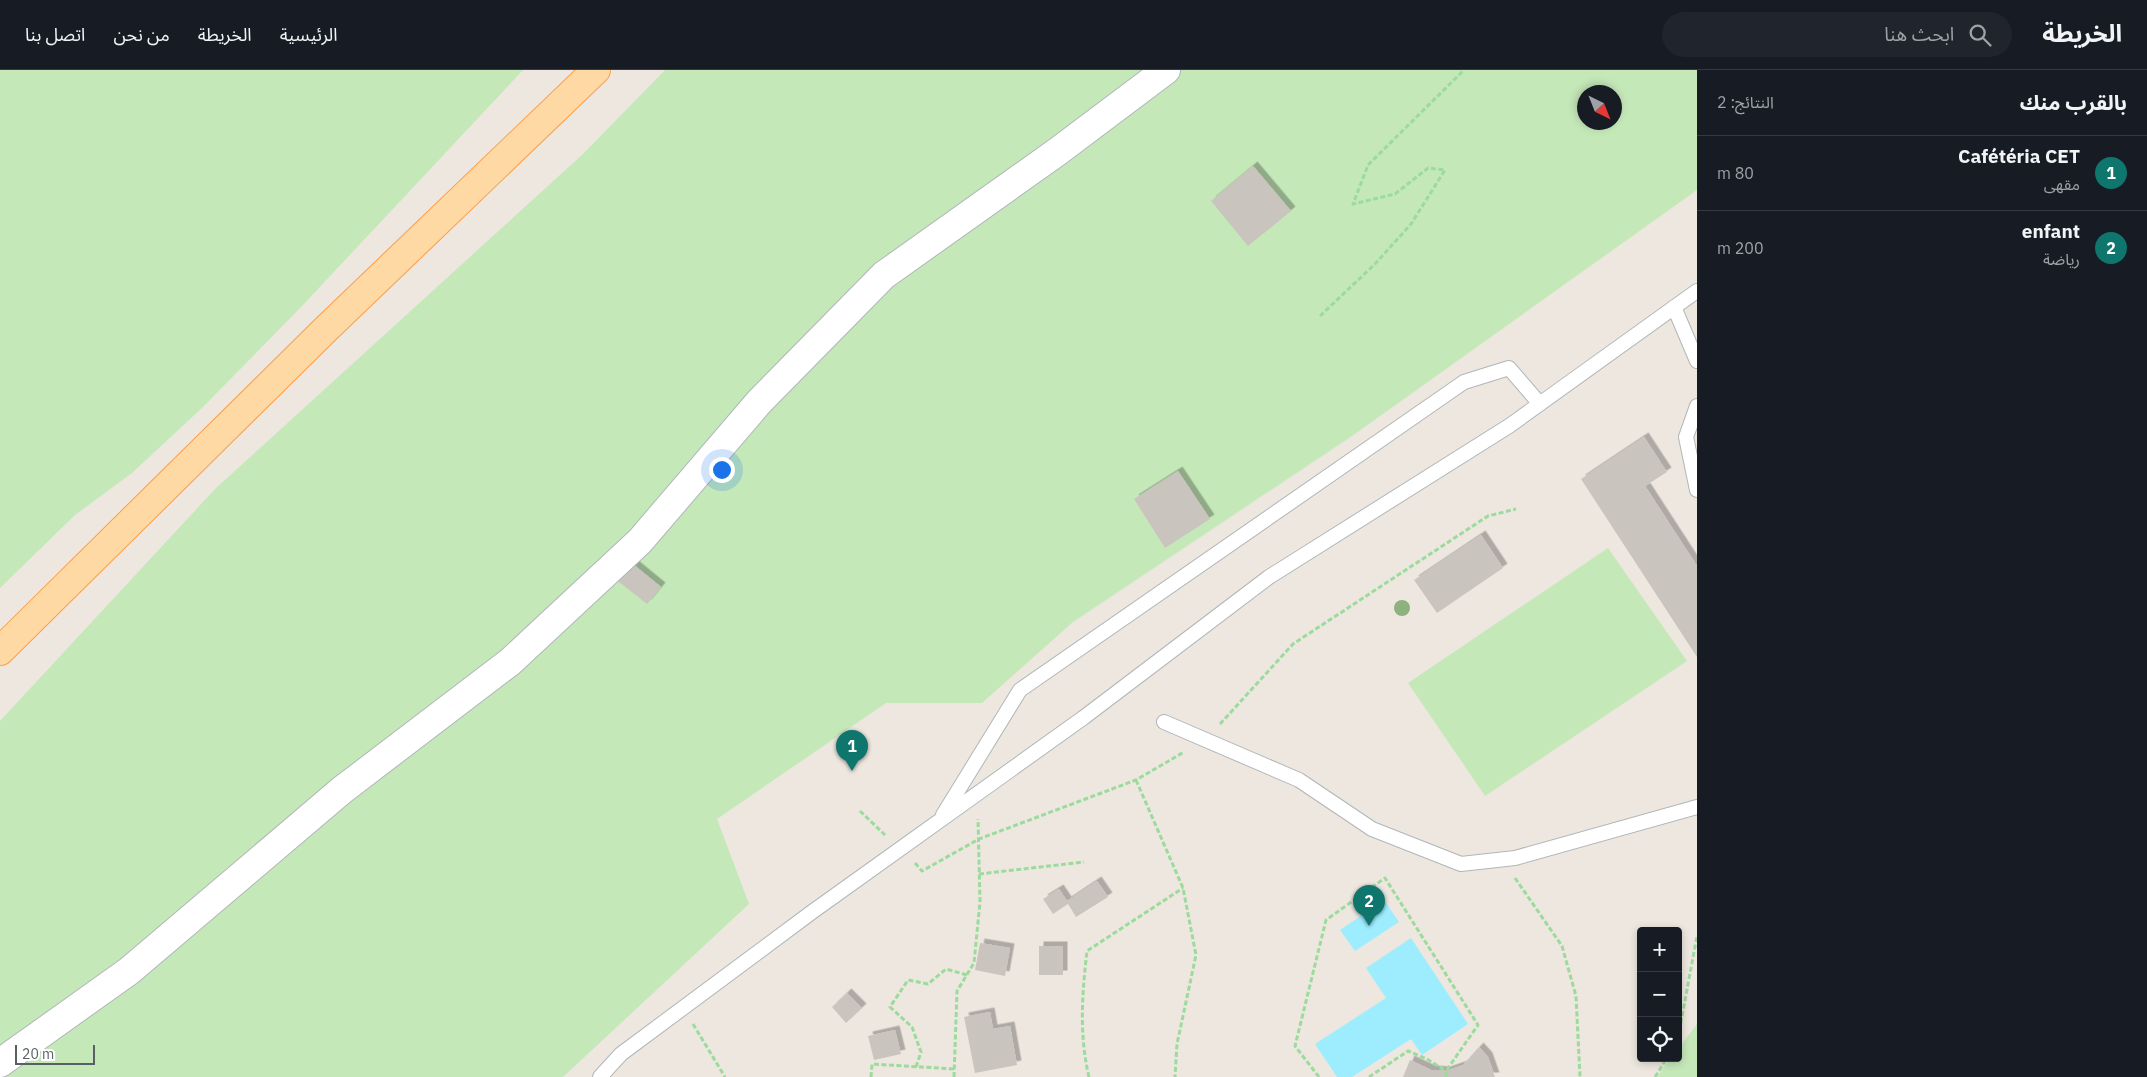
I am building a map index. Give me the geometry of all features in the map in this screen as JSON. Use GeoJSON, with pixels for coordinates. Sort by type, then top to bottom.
{"type":"FeatureCollection","features":[{"type":"Feature","properties":{"kind":"main road"},"geometry":{"type":"LineString","coordinates":[[0,651],[333,322],[596,70]]}},
{"type":"Feature","properties":{"kind":"street"},"geometry":{"type":"LineString","coordinates":[[0,1063],[129,971],[342,790],[510,662],[640,541],[759,402],[884,275],[1057,152],[1166,70]]}},
{"type":"Feature","properties":{"kind":"lane"},"geometry":{"type":"LineString","coordinates":[[600,1077],[621,1054],[900,849],[1083,718],[1268,577],[1508,426],[1697,291]]}},
{"type":"Feature","properties":{"kind":"lane"},"geometry":{"type":"LineString","coordinates":[[1674,307],[1697,361]]}},
{"type":"Feature","properties":{"kind":"lane"},"geometry":{"type":"LineString","coordinates":[[939,822],[1020,690],[1464,382],[1509,368],[1540,404]]}},
{"type":"Feature","properties":{"kind":"lane"},"geometry":{"type":"LineString","coordinates":[[1697,406],[1686,437],[1697,490]]}},
{"type":"Feature","properties":{"kind":"lane"},"geometry":{"type":"LineString","coordinates":[[1164,722],[1299,780],[1372,829],[1461,864],[1515,858],[1697,807]]}},
{"type":"Feature","properties":{"kind":"path"},"geometry":{"type":"LineString","coordinates":[[1320,316],[1374,264],[1411,224],[1445,170],[1428,168],[1395,194],[1353,204],[1368,165],[1464,70]]}},
{"type":"Feature","properties":{"kind":"path"},"geometry":{"type":"LineString","coordinates":[[860,811],[922,871],[979,839],[1136,780],[1206,740],[1293,644],[1488,516],[1516,509]]}},
{"type":"Feature","properties":{"kind":"path"},"geometry":{"type":"LineString","coordinates":[[1136,780],[1184,888],[1196,955],[1177,1044],[1175,1077]]}},
{"type":"Feature","properties":{"kind":"path"},"geometry":{"type":"LineString","coordinates":[[954,1077],[957,991],[974,963],[980,902],[978,793]]}},
{"type":"Feature","properties":{"kind":"path"},"geometry":{"type":"LineString","coordinates":[[1502,859],[1562,946],[1576,996],[1580,1077]]}},
{"type":"Feature","properties":{"kind":"path"},"geometry":{"type":"LineString","coordinates":[[980,874],[1084,862]]}},
{"type":"Feature","properties":{"kind":"path"},"geometry":{"type":"LineString","coordinates":[[1319,1077],[1295,1046],[1326,920],[1385,878],[1478,1025],[1446,1071],[1446,1077]]}},
{"type":"Feature","properties":{"kind":"path"},"geometry":{"type":"LineString","coordinates":[[1088,1077],[1082,1051],[1082,999],[1087,951],[1184,888]]}},
{"type":"Feature","properties":{"kind":"path"},"geometry":{"type":"LineString","coordinates":[[1682,1017],[1697,936]]}},
{"type":"Feature","properties":{"kind":"path"},"geometry":{"type":"LineString","coordinates":[[916,1067],[921,1052],[912,1027],[890,1007],[908,980],[928,984],[946,969],[967,974]]}},
{"type":"Feature","properties":{"kind":"path"},"geometry":{"type":"LineString","coordinates":[[683,1008],[725,1077]]}},
{"type":"Feature","properties":{"kind":"path"},"geometry":{"type":"LineString","coordinates":[[1369,1077],[1408,1051],[1427,1059],[1446,1071]]}},
{"type":"Feature","properties":{"kind":"path"},"geometry":{"type":"LineString","coordinates":[[1655,1077],[1664,1062]]}},
{"type":"Feature","properties":{"kind":"path"},"geometry":{"type":"LineString","coordinates":[[870,1077],[872,1064],[954,1069]]}},
{"type":"Feature","properties":{"kind":"green space"},"geometry":{"type":"Polygon","coordinates":[[[0,70],[523,70],[302,306],[203,407],[132,473],[75,515],[0,588],[0,70]]]}},
{"type":"Feature","properties":{"kind":"green space"},"geometry":{"type":"Polygon","coordinates":[[[665,70],[1697,70],[1697,190],[1352,436],[1073,622],[982,703],[886,703],[717,819],[749,904],[563,1077],[0,1077],[0,721],[215,489],[583,154],[665,70]]]}},
{"type":"Feature","properties":{"kind":"green space"},"geometry":{"type":"Polygon","coordinates":[[[1608,548],[1687,661],[1485,796],[1408,683],[1608,548]]]}},
{"type":"Feature","properties":{"kind":"green space"},"geometry":{"type":"Polygon","coordinates":[[[1697,1024],[1697,1077],[1657,1077],[1668,1062],[1682,1062],[1682,1044],[1697,1024]]]}},
{"type":"Feature","properties":{"kind":"water"},"geometry":{"type":"Polygon","coordinates":[[[1384,900],[1399,922],[1355,951],[1340,930],[1384,900]]]}},
{"type":"Feature","properties":{"kind":"water"},"geometry":{"type":"Polygon","coordinates":[[[1411,938],[1468,1024],[1422,1055],[1411,1039],[1352,1077],[1337,1077],[1315,1044],[1386,998],[1366,968],[1411,938]]]}},
{"type":"Feature","properties":{"kind":"building"},"geometry":{"type":"Polygon","coordinates":[[[1253,166],[1291,211],[1248,246],[1211,201],[1253,166]]]}},
{"type":"Feature","properties":{"kind":"building"},"geometry":{"type":"Polygon","coordinates":[[[1644,437],[1667,472],[1645,486],[1697,566],[1697,657],[1581,479],[1644,437]]]}},
{"type":"Feature","properties":{"kind":"building"},"geometry":{"type":"Polygon","coordinates":[[[1178,471],[1210,519],[1165,548],[1134,499],[1178,471]]]}},
{"type":"Feature","properties":{"kind":"building"},"geometry":{"type":"Polygon","coordinates":[[[1481,535],[1503,568],[1437,613],[1414,580],[1481,535]]]}},
{"type":"Feature","properties":{"kind":"building"},"geometry":{"type":"Polygon","coordinates":[[[628,560],[661,587],[647,604],[614,578],[628,560]]]}},
{"type":"Feature","properties":{"kind":"building"},"geometry":{"type":"Polygon","coordinates":[[[1097,881],[1108,897],[1076,917],[1068,904],[1053,914],[1043,899],[1059,889],[1067,901],[1097,881]]]}},
{"type":"Feature","properties":{"kind":"building"},"geometry":{"type":"Polygon","coordinates":[[[980,943],[1010,948],[1005,976],[975,970],[980,943]]]}},
{"type":"Feature","properties":{"kind":"building"},"geometry":{"type":"Polygon","coordinates":[[[1039,946],[1063,946],[1063,975],[1039,975],[1039,946]]]}},
{"type":"Feature","properties":{"kind":"building"},"geometry":{"type":"Polygon","coordinates":[[[847,993],[862,1008],[846,1023],[832,1007],[847,993]]]}},
{"type":"Feature","properties":{"kind":"building"},"geometry":{"type":"Polygon","coordinates":[[[990,1012],[993,1029],[1010,1026],[1017,1065],[975,1073],[964,1017],[990,1012]]]}},
{"type":"Feature","properties":{"kind":"building"},"geometry":{"type":"Polygon","coordinates":[[[895,1030],[901,1054],[874,1060],[868,1036],[895,1030]]]}},
{"type":"Feature","properties":{"kind":"building"},"geometry":{"type":"Polygon","coordinates":[[[1479,1047],[1488,1057],[1495,1077],[1403,1077],[1410,1060],[1431,1070],[1446,1071],[1463,1065],[1479,1047]]]}},
{"type":"Feature","properties":{"kind":"place","name":"Cafétéria CET"},"geometry":{"type":"Point","coordinates":[852,771]}},
{"type":"Feature","properties":{"kind":"place","name":"enfant"},"geometry":{"type":"Point","coordinates":[1369,926]}}]}
